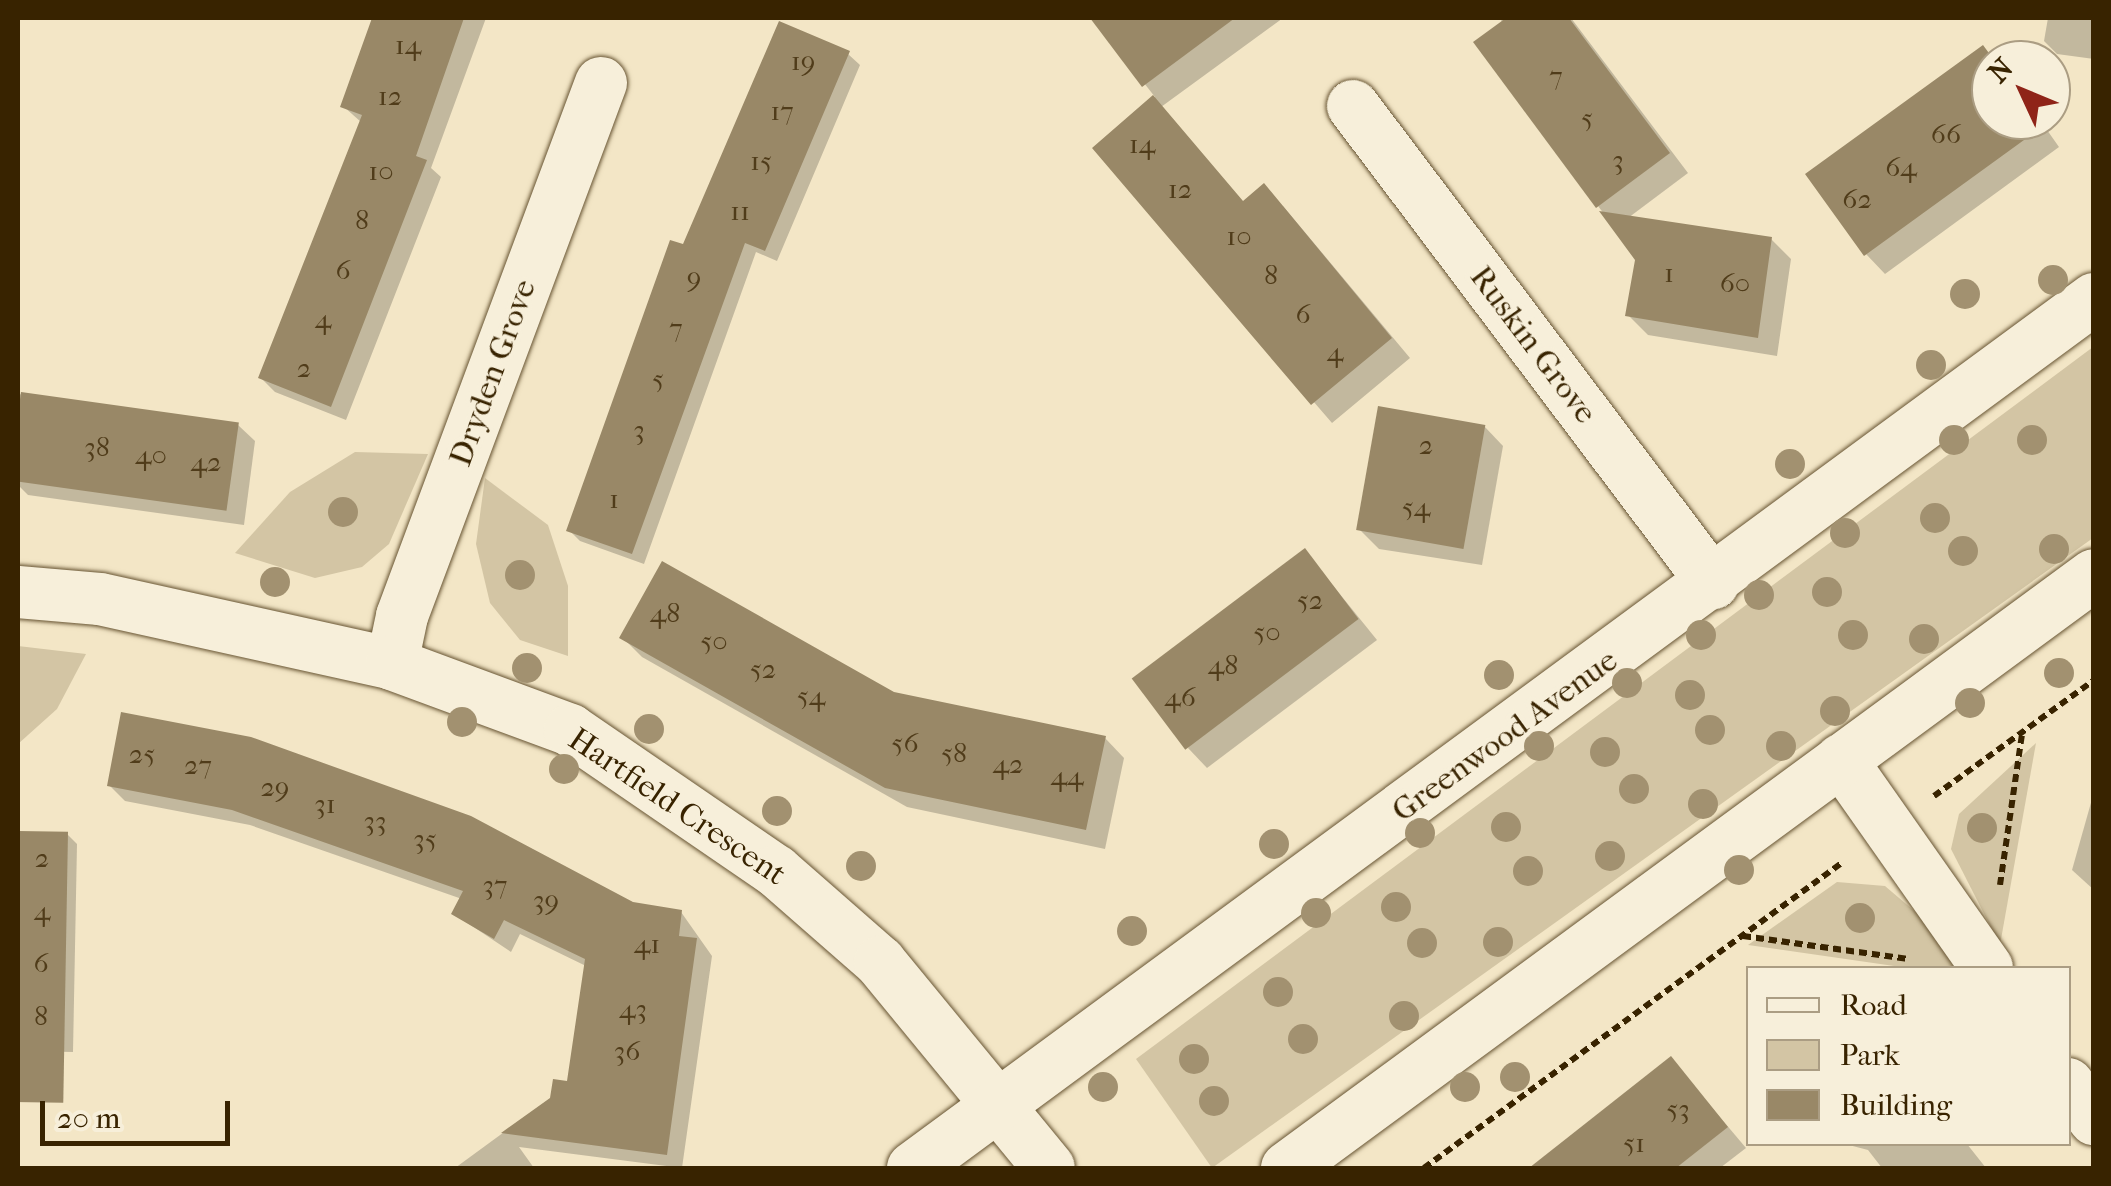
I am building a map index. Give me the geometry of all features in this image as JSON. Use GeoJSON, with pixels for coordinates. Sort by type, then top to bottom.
{"type":"FeatureCollection","features":[{"type":"Feature","properties":{"kind":"street","name":"Dryden Grove"},"geometry":{"type":"LineString","coordinates":[[392,664],[402,616],[602,84]]}},
{"type":"Feature","properties":{"kind":"street","name":"Ruskin Grove"},"geometry":{"type":"LineString","coordinates":[[1353,106],[1714,584]]}},
{"type":"Feature","properties":{"kind":"street","name":"Greenwood Avenue"},"geometry":{"type":"LineString","coordinates":[[913,1168],[1714,584],[2094,299]]}},
{"type":"Feature","properties":{"kind":"street"},"geometry":{"type":"LineString","coordinates":[[1287,1168],[2094,575]]}},
{"type":"Feature","properties":{"kind":"street","name":"Hartfield Crescent"},"geometry":{"type":"LineString","coordinates":[[18,592],[100,599],[392,664],[570,730],[776,871],[880,962],[1049,1168]]}},
{"type":"Feature","properties":{"kind":"street"},"geometry":{"type":"LineString","coordinates":[[1841,760],[1986,966]]}},
{"type":"Feature","properties":{"kind":"street"},"geometry":{"type":"LineString","coordinates":[[2071,1088],[2094,1120]]}},
{"type":"Feature","properties":{"kind":"path"},"geometry":{"type":"LineString","coordinates":[[1424,1168],[2094,680]]}},
{"type":"Feature","properties":{"kind":"green space"},"geometry":{"type":"Polygon","coordinates":[[[2093,347],[2093,538],[1212,1168],[1136,1059],[2093,347]]]}},
{"type":"Feature","properties":{"kind":"green space"},"geometry":{"type":"Polygon","coordinates":[[[355,452],[428,454],[389,544],[362,567],[315,578],[235,553],[290,492],[355,452]]]}},
{"type":"Feature","properties":{"kind":"green space"},"geometry":{"type":"Polygon","coordinates":[[[485,478],[548,525],[568,586],[568,656],[520,640],[490,603],[476,544],[485,478]]]}},
{"type":"Feature","properties":{"kind":"green space"},"geometry":{"type":"Polygon","coordinates":[[[18,646],[86,654],[57,709],[18,744],[18,646]]]}},
{"type":"Feature","properties":{"kind":"green space"},"geometry":{"type":"Polygon","coordinates":[[[2036,743],[2000,945],[1951,849],[1959,814],[2036,743]]]}},
{"type":"Feature","properties":{"kind":"green space"},"geometry":{"type":"Polygon","coordinates":[[[1837,882],[1885,886],[1926,921],[1955,966],[1894,966],[1748,945],[1837,882]]]}},
{"type":"Feature","properties":{"kind":"building"},"geometry":{"type":"Polygon","coordinates":[[[372,18],[464,18],[416,156],[427,160],[331,407],[258,378],[362,115],[340,107],[372,18]]]}},
{"type":"Feature","properties":{"kind":"building"},"geometry":{"type":"Polygon","coordinates":[[[1090,18],[1235,18],[1142,87],[1090,18]]]}},
{"type":"Feature","properties":{"kind":"building"},"geometry":{"type":"Polygon","coordinates":[[[1506,18],[1569,18],[1670,153],[1596,208],[1473,42],[1506,18]]]}},
{"type":"Feature","properties":{"kind":"building"},"geometry":{"type":"Polygon","coordinates":[[[779,21],[850,51],[765,251],[745,243],[632,554],[566,531],[670,240],[683,244],[779,21]]]}},
{"type":"Feature","properties":{"kind":"building"},"geometry":{"type":"Polygon","coordinates":[[[1971,54],[1971,140],[2024,140],[1864,256],[1805,174],[1971,54]]]}},
{"type":"Feature","properties":{"kind":"building"},"geometry":{"type":"Polygon","coordinates":[[[1153,95],[1243,201],[1264,183],[1392,338],[1311,405],[1092,148],[1153,95]]]}},
{"type":"Feature","properties":{"kind":"building"},"geometry":{"type":"Polygon","coordinates":[[[1599,211],[1772,237],[1758,338],[1625,316],[1635,260],[1599,211]]]}},
{"type":"Feature","properties":{"kind":"building"},"geometry":{"type":"Polygon","coordinates":[[[21,392],[239,423],[226,511],[18,481],[21,392]]]}},
{"type":"Feature","properties":{"kind":"building"},"geometry":{"type":"Polygon","coordinates":[[[1378,406],[1485,425],[1463,549],[1356,530],[1378,406]]]}},
{"type":"Feature","properties":{"kind":"building"},"geometry":{"type":"Polygon","coordinates":[[[1305,548],[1359,619],[1185,750],[1132,679],[1305,548]]]}},
{"type":"Feature","properties":{"kind":"building"},"geometry":{"type":"Polygon","coordinates":[[[662,561],[894,692],[1106,736],[1086,830],[885,788],[619,638],[662,561]]]}},
{"type":"Feature","properties":{"kind":"building"},"geometry":{"type":"Polygon","coordinates":[[[121,712],[251,737],[471,816],[633,902],[682,910],[679,936],[697,938],[667,1155],[501,1133],[550,1098],[553,1079],[567,1081],[585,959],[504,920],[494,939],[451,914],[463,891],[232,810],[107,786],[121,712]]]}},
{"type":"Feature","properties":{"kind":"building"},"geometry":{"type":"Polygon","coordinates":[[[18,831],[68,832],[63,1103],[18,1102],[18,831]]]}},
{"type":"Feature","properties":{"kind":"building"},"geometry":{"type":"Polygon","coordinates":[[[1671,1056],[1728,1127],[1676,1168],[1529,1168],[1671,1056]]]}}]}
